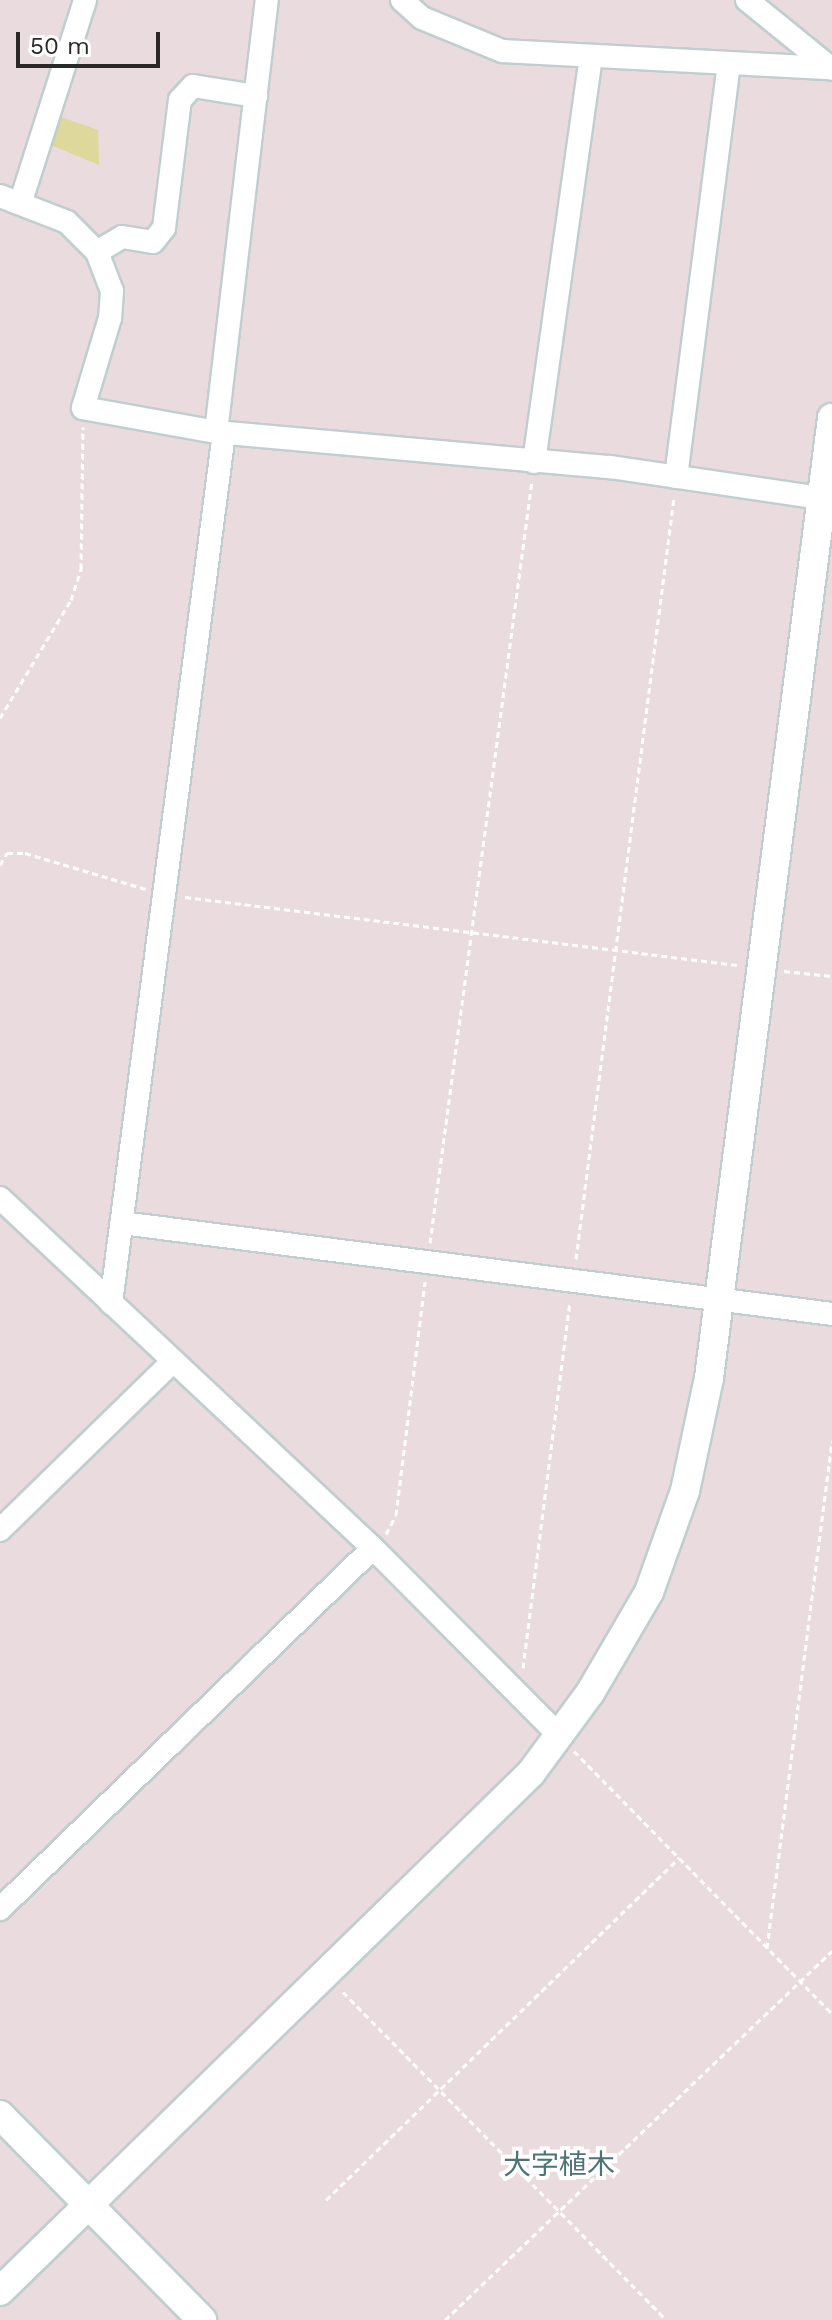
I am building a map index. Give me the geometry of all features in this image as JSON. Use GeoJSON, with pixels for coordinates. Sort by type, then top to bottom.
{"type":"FeatureCollection","features":[{"type":"Feature","properties":{"kind":"street"},"geometry":{"type":"LineString","coordinates":[[85,0],[11,199],[67,222],[97,252],[112,291],[110,318],[83,408],[220,432],[676,477],[821,498]]}},
{"type":"Feature","properties":{"kind":"street"},"geometry":{"type":"LineString","coordinates":[[111,1303],[220,432],[267,0]]}},
{"type":"Feature","properties":{"kind":"street"},"geometry":{"type":"LineString","coordinates":[[402,0],[422,18],[502,51],[832,69]]}},
{"type":"Feature","properties":{"kind":"street"},"geometry":{"type":"LineString","coordinates":[[747,0],[832,69]]}},
{"type":"Feature","properties":{"kind":"street"},"geometry":{"type":"LineString","coordinates":[[534,462],[591,58]]}},
{"type":"Feature","properties":{"kind":"street"},"geometry":{"type":"LineString","coordinates":[[676,477],[729,64]]}},
{"type":"Feature","properties":{"kind":"street"},"geometry":{"type":"LineString","coordinates":[[97,252],[122,237],[153,242],[164,228],[180,100],[193,86],[256,96]]}},
{"type":"Feature","properties":{"kind":"street"},"geometry":{"type":"LineString","coordinates":[[0,2291],[491,1814],[560,1736],[649,1592],[669,1541],[698,1438],[832,418]]}},
{"type":"Feature","properties":{"kind":"street"},"geometry":{"type":"LineString","coordinates":[[0,1198],[373,1548],[560,1736]]}},
{"type":"Feature","properties":{"kind":"street"},"geometry":{"type":"LineString","coordinates":[[122,1223],[832,1314]]}},
{"type":"Feature","properties":{"kind":"street"},"geometry":{"type":"LineString","coordinates":[[0,1530],[172,1362]]}},
{"type":"Feature","properties":{"kind":"street"},"geometry":{"type":"LineString","coordinates":[[0,1909],[373,1548]]}},
{"type":"Feature","properties":{"kind":"street"},"geometry":{"type":"LineString","coordinates":[[0,2115],[202,2320]]}},
{"type":"Feature","properties":{"kind":"path"},"geometry":{"type":"LineString","coordinates":[[0,718],[71,600],[81,569],[83,408]]}},
{"type":"Feature","properties":{"kind":"path"},"geometry":{"type":"LineString","coordinates":[[373,1548],[396,1515],[534,462]]}},
{"type":"Feature","properties":{"kind":"path"},"geometry":{"type":"LineString","coordinates":[[575,1266],[676,477]]}},
{"type":"Feature","properties":{"kind":"path"},"geometry":{"type":"LineString","coordinates":[[0,865],[7,853],[25,853],[163,894],[832,976]]}},
{"type":"Feature","properties":{"kind":"path"},"geometry":{"type":"LineString","coordinates":[[520,1696],[571,1298]]}},
{"type":"Feature","properties":{"kind":"path"},"geometry":{"type":"LineString","coordinates":[[767,1948],[832,1441]]}},
{"type":"Feature","properties":{"kind":"path"},"geometry":{"type":"LineString","coordinates":[[560,1736],[832,2014]]}},
{"type":"Feature","properties":{"kind":"path"},"geometry":{"type":"LineString","coordinates":[[326,2200],[679,1858]]}},
{"type":"Feature","properties":{"kind":"path"},"geometry":{"type":"LineString","coordinates":[[445,2320],[832,1951]]}},
{"type":"Feature","properties":{"kind":"path"},"geometry":{"type":"LineString","coordinates":[[326,1975],[666,2320]]}},
{"type":"Feature","properties":{"kind":"shaded area"},"geometry":{"type":"Polygon","coordinates":[[[55,115],[98,130],[99,165],[46,143],[55,115]]]}},
{"type":"Feature","properties":{"kind":"district","name":"大字植木"},"geometry":{"type":"Point","coordinates":[559,2165]}}]}
